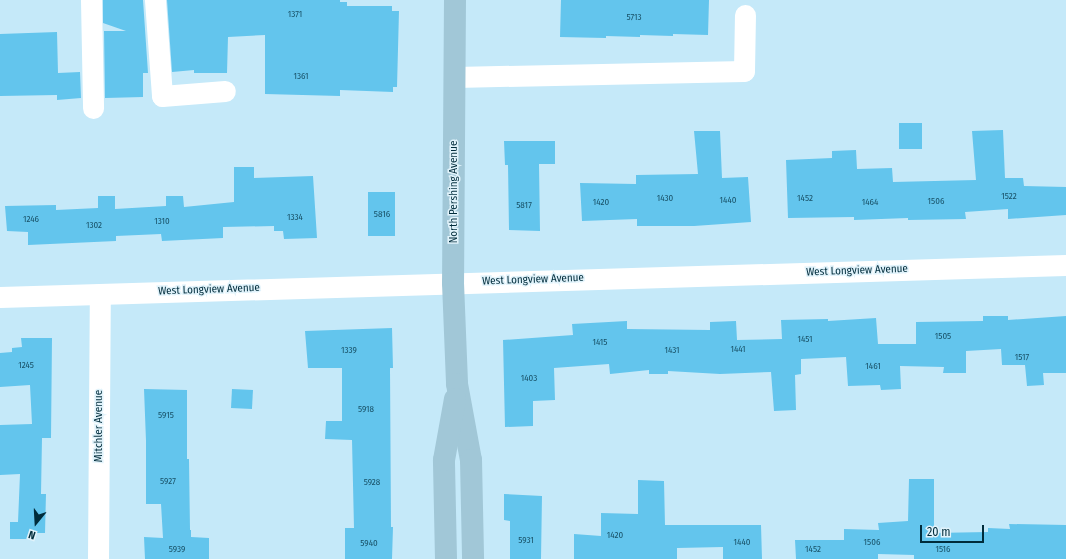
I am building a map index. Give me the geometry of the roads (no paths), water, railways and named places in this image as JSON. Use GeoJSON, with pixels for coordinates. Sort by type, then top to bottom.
{"type":"FeatureCollection","features":[{"type":"Feature","properties":{"kind":"main road","name":"North Pershing Avenue"},"geometry":{"type":"LineString","coordinates":[[455,0],[453,283],[457,384],[471,460],[473,559]]}},
{"type":"Feature","properties":{"kind":"main road","name":"North Pershing Avenue"},"geometry":{"type":"LineString","coordinates":[[446,559],[444,460],[457,384]]}},
{"type":"Feature","properties":{"kind":"street"},"geometry":{"type":"LineString","coordinates":[[91,0],[93,108]]}},
{"type":"Feature","properties":{"kind":"street"},"geometry":{"type":"LineString","coordinates":[[155,0],[162,96],[225,91]]}},
{"type":"Feature","properties":{"kind":"street"},"geometry":{"type":"LineString","coordinates":[[455,77],[744,71],[745,15]]}},
{"type":"Feature","properties":{"kind":"street","name":"West Longview Avenue"},"geometry":{"type":"LineString","coordinates":[[0,297],[1066,265]]}},
{"type":"Feature","properties":{"kind":"street","name":"Mitchler Avenue"},"geometry":{"type":"LineString","coordinates":[[98,559],[100,294]]}}]}
